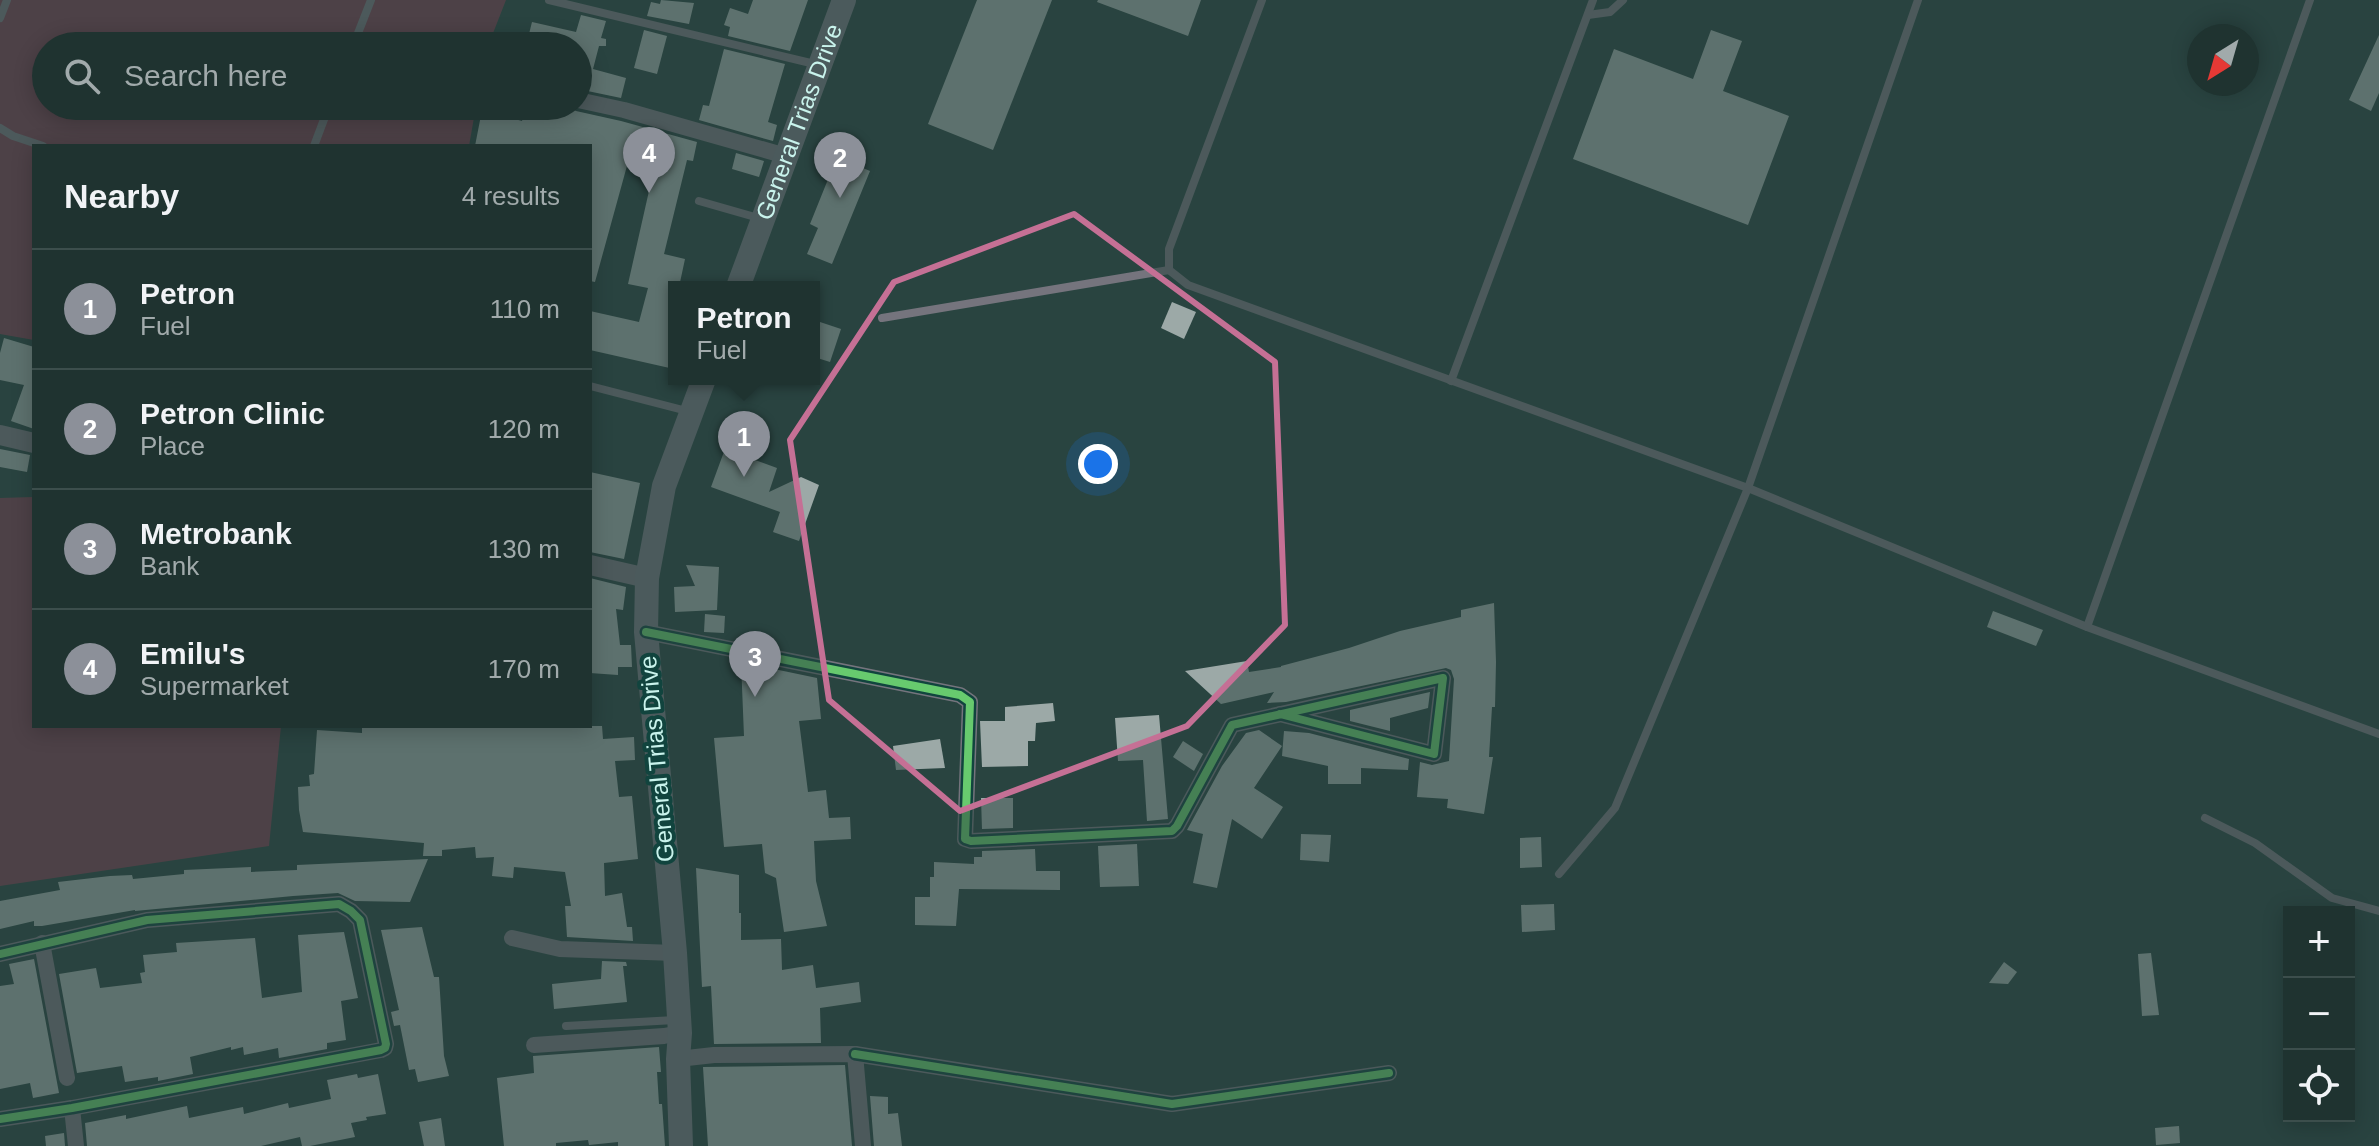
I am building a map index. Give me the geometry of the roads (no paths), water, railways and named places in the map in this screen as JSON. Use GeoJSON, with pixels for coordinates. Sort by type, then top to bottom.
{"type":"FeatureCollection","features":[{"type":"Feature","properties":{"kind":"main road","name":"General Trias Drive"},"geometry":{"type":"LineString","coordinates":[[740,281],[844,0]]}},
{"type":"Feature","properties":{"kind":"main road","name":"General Trias Drive"},"geometry":{"type":"LineString","coordinates":[[681,1146],[680,1026],[646,632],[647,578],[664,486],[702,385]]}},
{"type":"Feature","properties":{"kind":"street"},"geometry":{"type":"LineString","coordinates":[[592,103],[786,156]]}},
{"type":"Feature","properties":{"kind":"street"},"geometry":{"type":"LineString","coordinates":[[0,435],[32,443]]}},
{"type":"Feature","properties":{"kind":"street"},"geometry":{"type":"LineString","coordinates":[[592,565],[647,578]]}},
{"type":"Feature","properties":{"kind":"street"},"geometry":{"type":"LineString","coordinates":[[646,632],[967,698],[970,702],[965,839],[968,840],[1172,831],[1232,725],[1295,710],[1443,678],[1434,754],[1280,714]]}},
{"type":"Feature","properties":{"kind":"street"},"geometry":{"type":"LineString","coordinates":[[0,954],[147,920],[339,904],[360,920],[386,1044],[381,1050],[0,1119]]}},
{"type":"Feature","properties":{"kind":"street"},"geometry":{"type":"LineString","coordinates":[[512,938],[560,949],[675,953]]}},
{"type":"Feature","properties":{"kind":"street"},"geometry":{"type":"LineString","coordinates":[[42,943],[67,1078]]}},
{"type":"Feature","properties":{"kind":"street"},"geometry":{"type":"LineString","coordinates":[[534,1045],[664,1036],[680,1026]]}},
{"type":"Feature","properties":{"kind":"street"},"geometry":{"type":"LineString","coordinates":[[678,1059],[714,1055],[855,1054],[1172,1104],[1389,1073]]}},
{"type":"Feature","properties":{"kind":"street"},"geometry":{"type":"LineString","coordinates":[[855,1054],[863,1146]]}},
{"type":"Feature","properties":{"kind":"street"},"geometry":{"type":"LineString","coordinates":[[72,1108],[76,1146]]}},
{"type":"Feature","properties":{"kind":"lane"},"geometry":{"type":"LineString","coordinates":[[0,18],[7,0]]}},
{"type":"Feature","properties":{"kind":"lane"},"geometry":{"type":"LineString","coordinates":[[358,32],[371,0]]}},
{"type":"Feature","properties":{"kind":"lane"},"geometry":{"type":"LineString","coordinates":[[549,0],[820,65]]}},
{"type":"Feature","properties":{"kind":"lane"},"geometry":{"type":"LineString","coordinates":[[1169,270],[1169,249],[1262,0]]}},
{"type":"Feature","properties":{"kind":"lane"},"geometry":{"type":"LineString","coordinates":[[1451,381],[1593,0]]}},
{"type":"Feature","properties":{"kind":"lane"},"geometry":{"type":"LineString","coordinates":[[1588,15],[1610,12],[1623,0]]}},
{"type":"Feature","properties":{"kind":"lane"},"geometry":{"type":"LineString","coordinates":[[1559,874],[1615,808],[1748,488],[1918,0]]}},
{"type":"Feature","properties":{"kind":"lane"},"geometry":{"type":"LineString","coordinates":[[2087,627],[2310,0]]}},
{"type":"Feature","properties":{"kind":"lane"},"geometry":{"type":"LineString","coordinates":[[315,144],[324,120]]}},
{"type":"Feature","properties":{"kind":"lane"},"geometry":{"type":"LineString","coordinates":[[0,128],[37,144]]}},
{"type":"Feature","properties":{"kind":"lane"},"geometry":{"type":"LineString","coordinates":[[699,201],[763,219]]}},
{"type":"Feature","properties":{"kind":"lane"},"geometry":{"type":"LineString","coordinates":[[882,318],[1169,270],[1188,285],[1748,488],[2087,627],[2379,734]]}},
{"type":"Feature","properties":{"kind":"lane"},"geometry":{"type":"LineString","coordinates":[[592,387],[691,412]]}},
{"type":"Feature","properties":{"kind":"lane"},"geometry":{"type":"LineString","coordinates":[[2205,818],[2255,843],[2332,898],[2379,911]]}},
{"type":"Feature","properties":{"kind":"lane"},"geometry":{"type":"LineString","coordinates":[[566,1026],[680,1026]]}},
{"type":"Feature","properties":{"kind":"place","name":"Emilu's"},"geometry":{"type":"Point","coordinates":[649,193]}},
{"type":"Feature","properties":{"kind":"place","name":"Petron Clinic"},"geometry":{"type":"Point","coordinates":[840,198]}},
{"type":"Feature","properties":{"kind":"place","name":"Petron"},"geometry":{"type":"Point","coordinates":[744,477]}},
{"type":"Feature","properties":{"kind":"place","name":"Metrobank"},"geometry":{"type":"Point","coordinates":[755,697]}}]}
